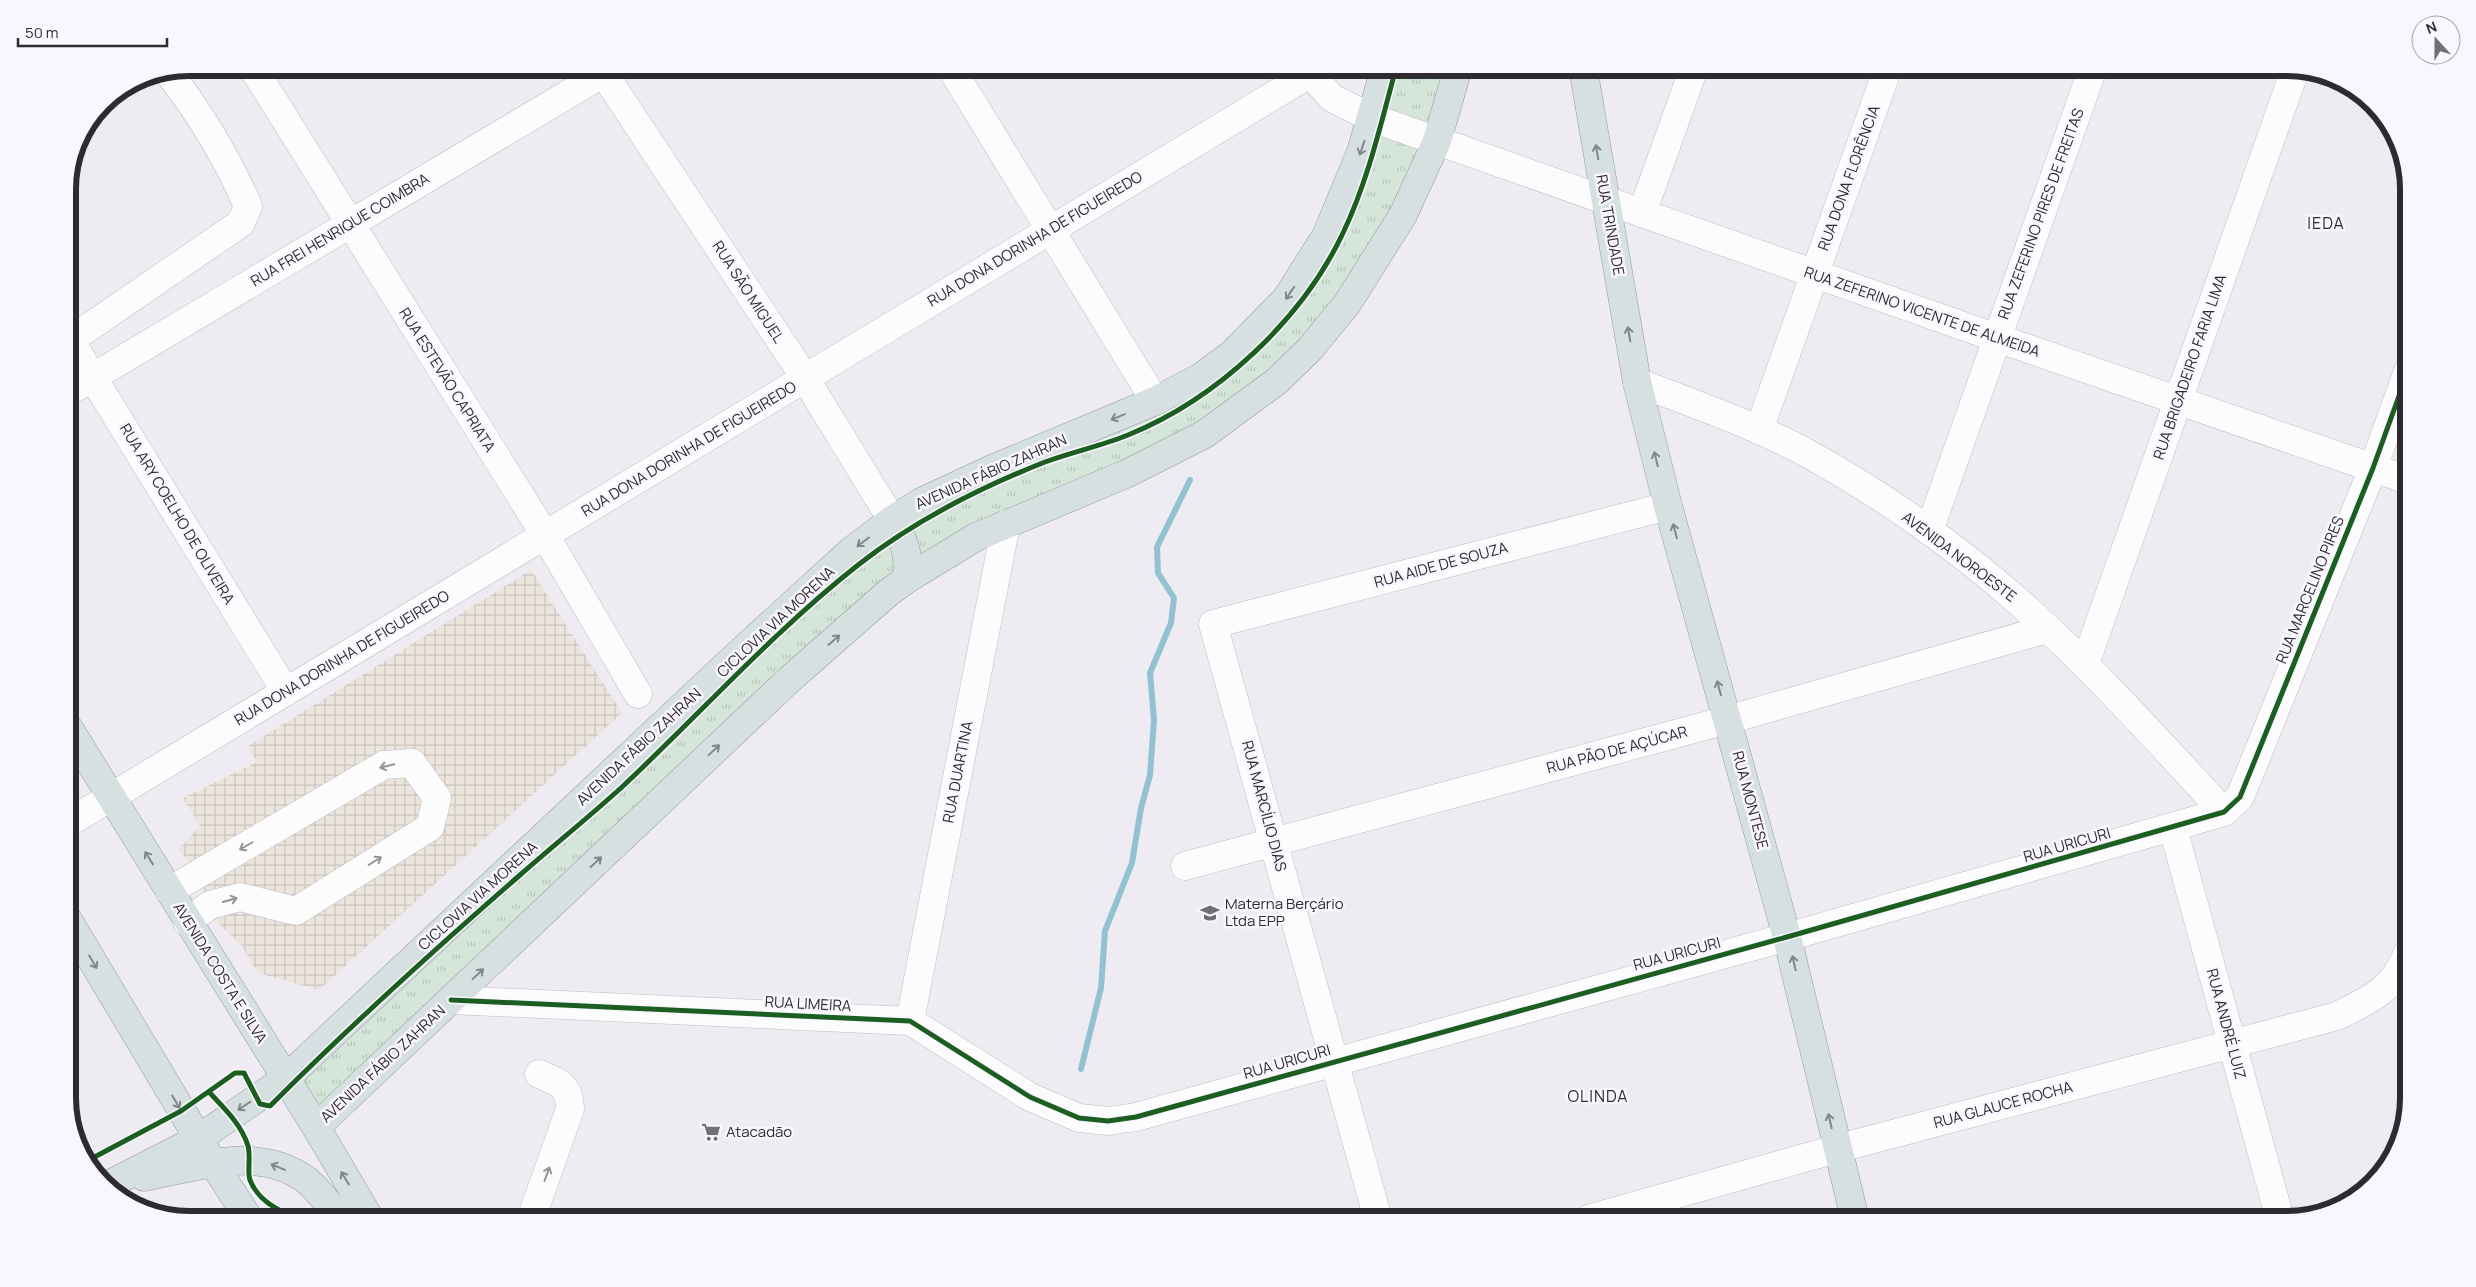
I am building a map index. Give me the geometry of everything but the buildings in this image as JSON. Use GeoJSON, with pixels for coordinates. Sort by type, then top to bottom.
{"type":"FeatureCollection","features":[{"type":"Feature","properties":{"kind":"main road","name":"AVENIDA FÁBIO ZAHRAN"},"geometry":{"type":"LineString","coordinates":[[115,1183],[198,1139],[285,1078],[735,657],[851,551],[892,520],[921,502],[992,469],[1155,400],[1201,377],[1232,354],[1286,299],[1326,236],[1361,152],[1383,76]]}},
{"type":"Feature","properties":{"kind":"main road","name":"AVENIDA FÁBIO ZAHRAN"},"geometry":{"type":"LineString","coordinates":[[316,1127],[790,679],[907,578],[976,536],[1126,474],[1205,434],[1276,381],[1310,349],[1347,304],[1376,262],[1403,215],[1436,141],[1456,76]]}},
{"type":"Feature","properties":{"kind":"main road","name":"RUA TRINDADE"},"geometry":{"type":"LineString","coordinates":[[1584,76],[1637,382]]}},
{"type":"Feature","properties":{"kind":"main road","name":"RUA MONTESE"},"geometry":{"type":"LineString","coordinates":[[1637,382],[1668,506],[1788,937],[1836,1149],[1853,1211]]}},
{"type":"Feature","properties":{"kind":"main road"},"geometry":{"type":"LineString","coordinates":[[892,520],[906,547],[909,559],[907,578]]}},
{"type":"Feature","properties":{"kind":"main road","name":"AVENIDA COSTA E SILVA"},"geometry":{"type":"LineString","coordinates":[[76,740],[316,1127],[365,1211]]}},
{"type":"Feature","properties":{"kind":"main road"},"geometry":{"type":"LineString","coordinates":[[76,933],[212,1163],[243,1211]]}},
{"type":"Feature","properties":{"kind":"main road"},"geometry":{"type":"LineString","coordinates":[[115,1183],[212,1163],[251,1159],[276,1164],[305,1180],[333,1211]]}},
{"type":"Feature","properties":{"kind":"street","name":"RUA ESTEVÃO CAPRIATA"},"geometry":{"type":"LineString","coordinates":[[258,76],[545,535],[638,694]]}},
{"type":"Feature","properties":{"kind":"street","name":"RUA FREI HENRIQUE COIMBRA"},"geometry":{"type":"LineString","coordinates":[[76,387],[593,76]]}},
{"type":"Feature","properties":{"kind":"street","name":"RUA SÃO MIGUEL"},"geometry":{"type":"LineString","coordinates":[[610,76],[805,378],[892,520]]}},
{"type":"Feature","properties":{"kind":"street"},"geometry":{"type":"LineString","coordinates":[[956,76],[1155,400]]}},
{"type":"Feature","properties":{"kind":"street","name":"RUA DONA DORINHA DE FIGUEIREDO"},"geometry":{"type":"LineString","coordinates":[[76,818],[1051,230],[1299,76]]}},
{"type":"Feature","properties":{"kind":"street","name":"RUA ZEFERINO VICENTE DE ALMEIDA"},"geometry":{"type":"LineString","coordinates":[[1312,76],[1332,98],[1372,118],[1642,214],[2400,477]]}},
{"type":"Feature","properties":{"kind":"street"},"geometry":{"type":"LineString","coordinates":[[1642,214],[1691,76]]}},
{"type":"Feature","properties":{"kind":"street","name":"RUA DONA FLORÊNCIA"},"geometry":{"type":"LineString","coordinates":[[1758,430],[1885,76]]}},
{"type":"Feature","properties":{"kind":"street","name":"RUA ZEFERINO PIRES DE FREITAS"},"geometry":{"type":"LineString","coordinates":[[1929,531],[2090,76]]}},
{"type":"Feature","properties":{"kind":"street","name":"RUA BRIGADEIRO FARIA LIMA"},"geometry":{"type":"LineString","coordinates":[[2085,664],[2293,76]]}},
{"type":"Feature","properties":{"kind":"street"},"geometry":{"type":"LineString","coordinates":[[76,334],[82,332],[242,223],[248,206],[234,174],[214,138],[172,77]]}},
{"type":"Feature","properties":{"kind":"street","name":"RUA ARY COELHO DE OLIVEIRA"},"geometry":{"type":"LineString","coordinates":[[76,350],[286,692]]}},
{"type":"Feature","properties":{"kind":"street","name":"AVENIDA NOROESTE"},"geometry":{"type":"LineString","coordinates":[[1637,382],[1758,430],[1813,456],[1855,481],[1929,531],[2020,603],[2085,664],[2224,812]]}},
{"type":"Feature","properties":{"kind":"street","name":"RUA MARCELINO PIRES"},"geometry":{"type":"LineString","coordinates":[[2224,812],[2240,797],[2373,468],[2400,393]]}},
{"type":"Feature","properties":{"kind":"street","name":"RUA AIDE DE SOUZA"},"geometry":{"type":"LineString","coordinates":[[1213,624],[1668,506]]}},
{"type":"Feature","properties":{"kind":"street","name":"RUA DUARTINA"},"geometry":{"type":"LineString","coordinates":[[910,1021],[1006,524]]}},
{"type":"Feature","properties":{"kind":"street","name":"RUA MARCÍLIO DIAS"},"geometry":{"type":"LineString","coordinates":[[1213,624],[1376,1211]]}},
{"type":"Feature","properties":{"kind":"street","name":"RUA PÃO DE AÇÚCAR"},"geometry":{"type":"LineString","coordinates":[[1185,866],[1727,720],[2047,629]]}},
{"type":"Feature","properties":{"kind":"street"},"geometry":{"type":"LineString","coordinates":[[169,891],[384,765],[412,763],[437,798],[430,826],[296,911],[240,897],[210,905],[188,922]]}},
{"type":"Feature","properties":{"kind":"street","name":"RUA URICURI"},"geometry":{"type":"LineString","coordinates":[[910,1021],[1030,1098],[1079,1118],[1108,1121],[1136,1117],[1788,937],[2224,812]]}},
{"type":"Feature","properties":{"kind":"street","name":"RUA ANDRÉ LUIZ"},"geometry":{"type":"LineString","coordinates":[[2173,828],[2278,1211]]}},
{"type":"Feature","properties":{"kind":"street","name":"RUA GLAUCE ROCHA"},"geometry":{"type":"LineString","coordinates":[[1619,1211],[1836,1149],[2337,1016],[2378,995],[2400,967]]}},
{"type":"Feature","properties":{"kind":"street","name":"RUA LIMEIRA"},"geometry":{"type":"LineString","coordinates":[[451,1000],[910,1021]]}},
{"type":"Feature","properties":{"kind":"street"},"geometry":{"type":"LineString","coordinates":[[534,1211],[570,1109],[570,1094],[562,1084],[539,1074]]}},
{"type":"Feature","properties":{"kind":"shaded area"},"geometry":{"type":"Polygon","coordinates":[[[531,570],[622,713],[319,990],[258,973],[241,945],[212,917],[192,863],[178,850],[200,826],[183,798],[257,762],[248,746],[531,570]]]}},
{"type":"Feature","properties":{"kind":"green space"},"geometry":{"type":"Polygon","coordinates":[[[1391,76],[1445,76],[1430,133],[1380,116],[1391,76]]]}},
{"type":"Feature","properties":{"kind":"green space"},"geometry":{"type":"Polygon","coordinates":[[[1376,130],[1423,143],[1398,208],[1307,343],[1201,427],[970,532],[316,1117],[296,1083],[742,663],[894,529],[1238,360],[1376,130]]]}},
{"type":"Feature","properties":{"kind":"waterway"},"geometry":{"type":"LineString","coordinates":[[1081,1069],[1101,988],[1105,931],[1132,863],[1141,808],[1150,775],[1154,720],[1150,673],[1171,623],[1174,598],[1158,573],[1157,547],[1190,480]]}},
{"type":"Feature","properties":{"kind":"cycle path","name":"CICLOVIA VIA MORENA"},"geometry":{"type":"LineString","coordinates":[[94,1157],[181,1111],[235,1073],[244,1073],[260,1104],[270,1106],[362,1017],[520,875],[622,787],[767,645],[858,565],[924,520],[972,494],[1045,462],[1128,435],[1161,420],[1224,378],[1254,353],[1280,326],[1305,296],[1326,265],[1343,233],[1360,193],[1394,76]]}},
{"type":"Feature","properties":{"kind":"cycle path"},"geometry":{"type":"LineString","coordinates":[[451,1000],[910,1021],[1030,1097],[1079,1118],[1108,1121],[1136,1117],[1787,937],[2224,812],[2240,797],[2373,468],[2400,393]]}},
{"type":"Feature","properties":{"kind":"cycle path"},"geometry":{"type":"LineString","coordinates":[[209,1092],[232,1117],[245,1138],[249,1150],[249,1177],[258,1194],[269,1204],[281,1211]]}},
{"type":"Feature","properties":{"kind":"place","name":"Materna Berçário Ltda EPP"},"geometry":{"type":"Point","coordinates":[1210,913]}},
{"type":"Feature","properties":{"kind":"place","name":"Atacadão"},"geometry":{"type":"Point","coordinates":[711,1132]}},
{"type":"Feature","properties":{"kind":"district","name":"IEDA"},"geometry":{"type":"Point","coordinates":[2326,223]}},
{"type":"Feature","properties":{"kind":"district","name":"OLINDA"},"geometry":{"type":"Point","coordinates":[1598,1096]}}]}
